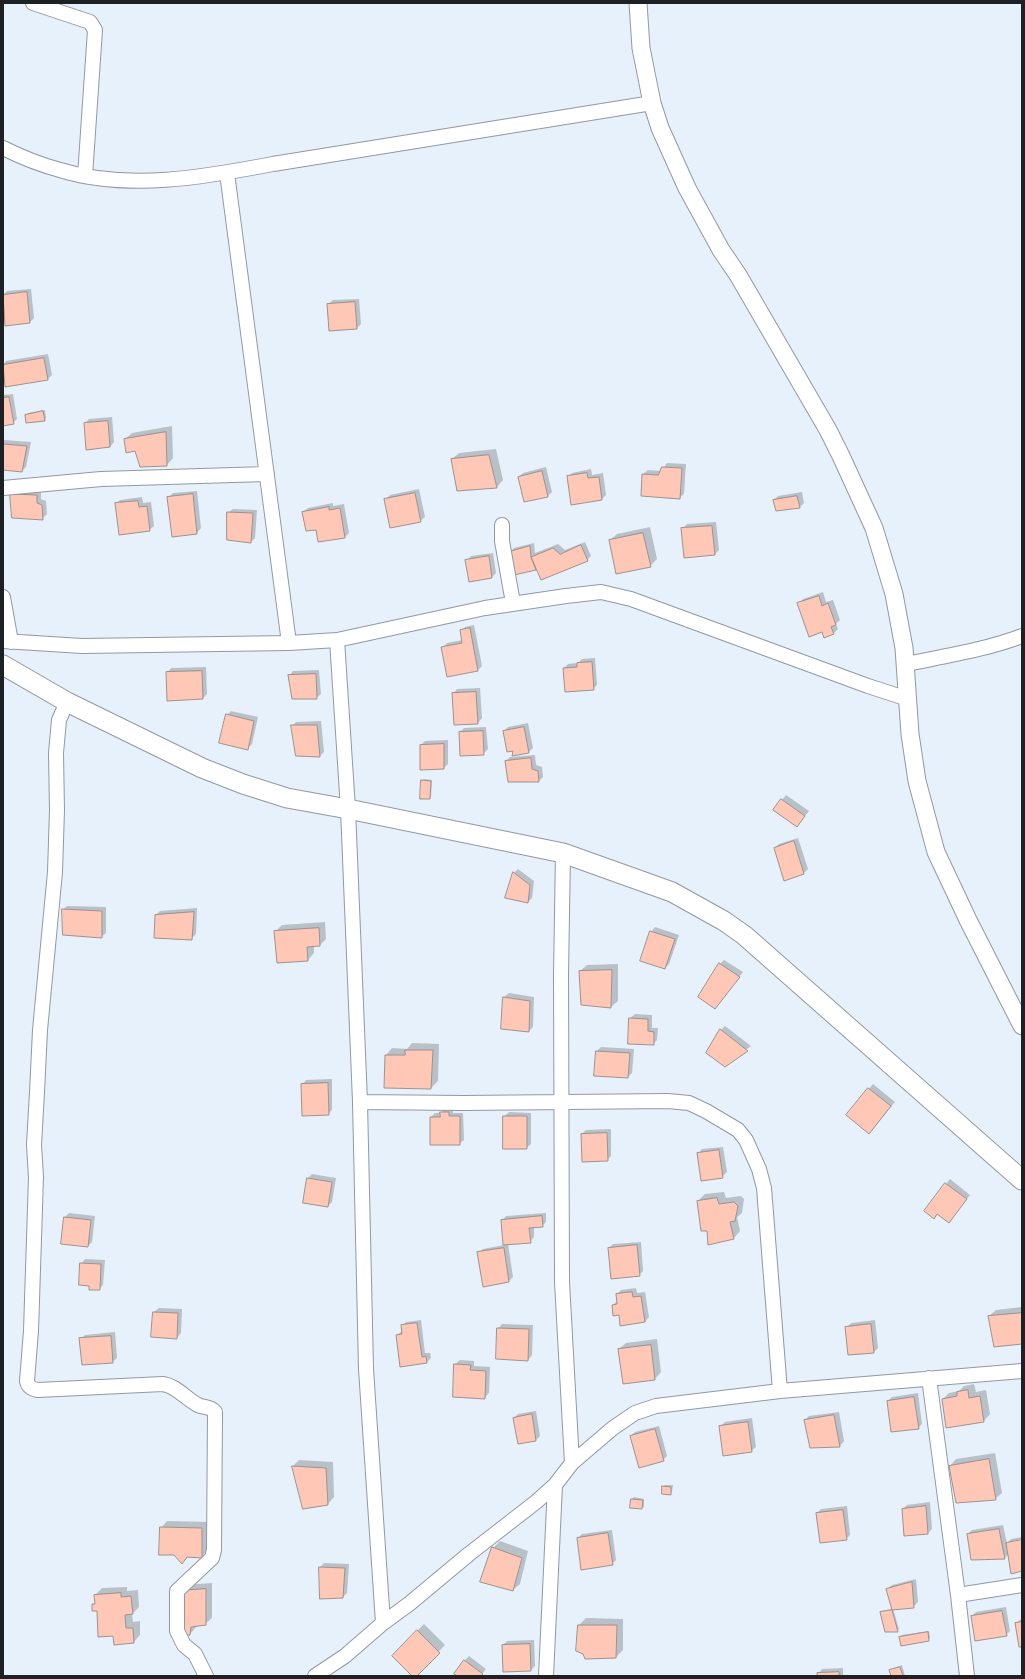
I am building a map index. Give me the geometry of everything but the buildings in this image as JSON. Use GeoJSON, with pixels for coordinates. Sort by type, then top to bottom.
{"type":"FeatureCollection","features":[{"type":"Feature","properties":{"kind":"main road"},"geometry":{"type":"LineString","coordinates":[[3,665],[67,702],[216,774],[287,798],[563,853],[672,892],[729,924],[744,935],[1022,1180]]}},
{"type":"Feature","properties":{"kind":"street"},"geometry":{"type":"LineString","coordinates":[[33,3],[90,22],[95,30],[85,176]]}},
{"type":"Feature","properties":{"kind":"street"},"geometry":{"type":"LineString","coordinates":[[638,3],[641,48],[652,104],[660,128],[687,188],[721,250],[738,275],[828,430],[863,503],[876,535],[887,571],[900,626],[906,664],[910,734],[917,781],[936,852],[968,920],[1022,1026]]}},
{"type":"Feature","properties":{"kind":"street"},"geometry":{"type":"LineString","coordinates":[[3,148],[60,171],[85,176],[141,180],[227,173],[273,164],[652,104]]}},
{"type":"Feature","properties":{"kind":"street"},"geometry":{"type":"LineString","coordinates":[[227,173],[288,643]]}},
{"type":"Feature","properties":{"kind":"street"},"geometry":{"type":"LineString","coordinates":[[3,488],[101,479],[267,474]]}},
{"type":"Feature","properties":{"kind":"street"},"geometry":{"type":"LineString","coordinates":[[502,525],[502,541],[513,603]]}},
{"type":"Feature","properties":{"kind":"street"},"geometry":{"type":"LineString","coordinates":[[3,597],[7,641],[82,646],[288,643],[337,640],[513,603],[601,592],[619,595],[868,686],[908,699]]}},
{"type":"Feature","properties":{"kind":"street"},"geometry":{"type":"LineString","coordinates":[[906,664],[964,653],[1022,636]]}},
{"type":"Feature","properties":{"kind":"street"},"geometry":{"type":"LineString","coordinates":[[337,640],[348,809],[360,1102],[366,1369],[383,1623]]}},
{"type":"Feature","properties":{"kind":"street"},"geometry":{"type":"LineString","coordinates":[[67,702],[59,720],[56,753],[57,810],[55,872],[40,1030],[34,1145],[36,1177],[31,1331],[27,1381],[28,1385],[33,1389],[38,1390],[163,1384],[175,1388],[196,1404],[210,1408],[215,1412],[214,1550],[212,1558],[177,1591],[177,1631],[184,1644],[196,1654],[206,1676]]}},
{"type":"Feature","properties":{"kind":"street"},"geometry":{"type":"LineString","coordinates":[[563,853],[562,1282],[572,1463]]}},
{"type":"Feature","properties":{"kind":"street"},"geometry":{"type":"LineString","coordinates":[[360,1102],[562,1103],[668,1100],[689,1103],[738,1130],[746,1140],[759,1169],[764,1188],[780,1391]]}},
{"type":"Feature","properties":{"kind":"street"},"geometry":{"type":"LineString","coordinates":[[315,1676],[345,1656],[383,1623],[409,1604],[469,1554],[536,1502],[555,1486],[572,1463],[629,1416],[640,1410],[656,1406],[780,1391],[929,1378],[1021,1375]]}},
{"type":"Feature","properties":{"kind":"street"},"geometry":{"type":"LineString","coordinates":[[929,1378],[958,1595],[967,1676]]}},
{"type":"Feature","properties":{"kind":"street"},"geometry":{"type":"LineString","coordinates":[[546,1676],[555,1486]]}},
{"type":"Feature","properties":{"kind":"street"},"geometry":{"type":"LineString","coordinates":[[958,1595],[1022,1585]]}}]}
